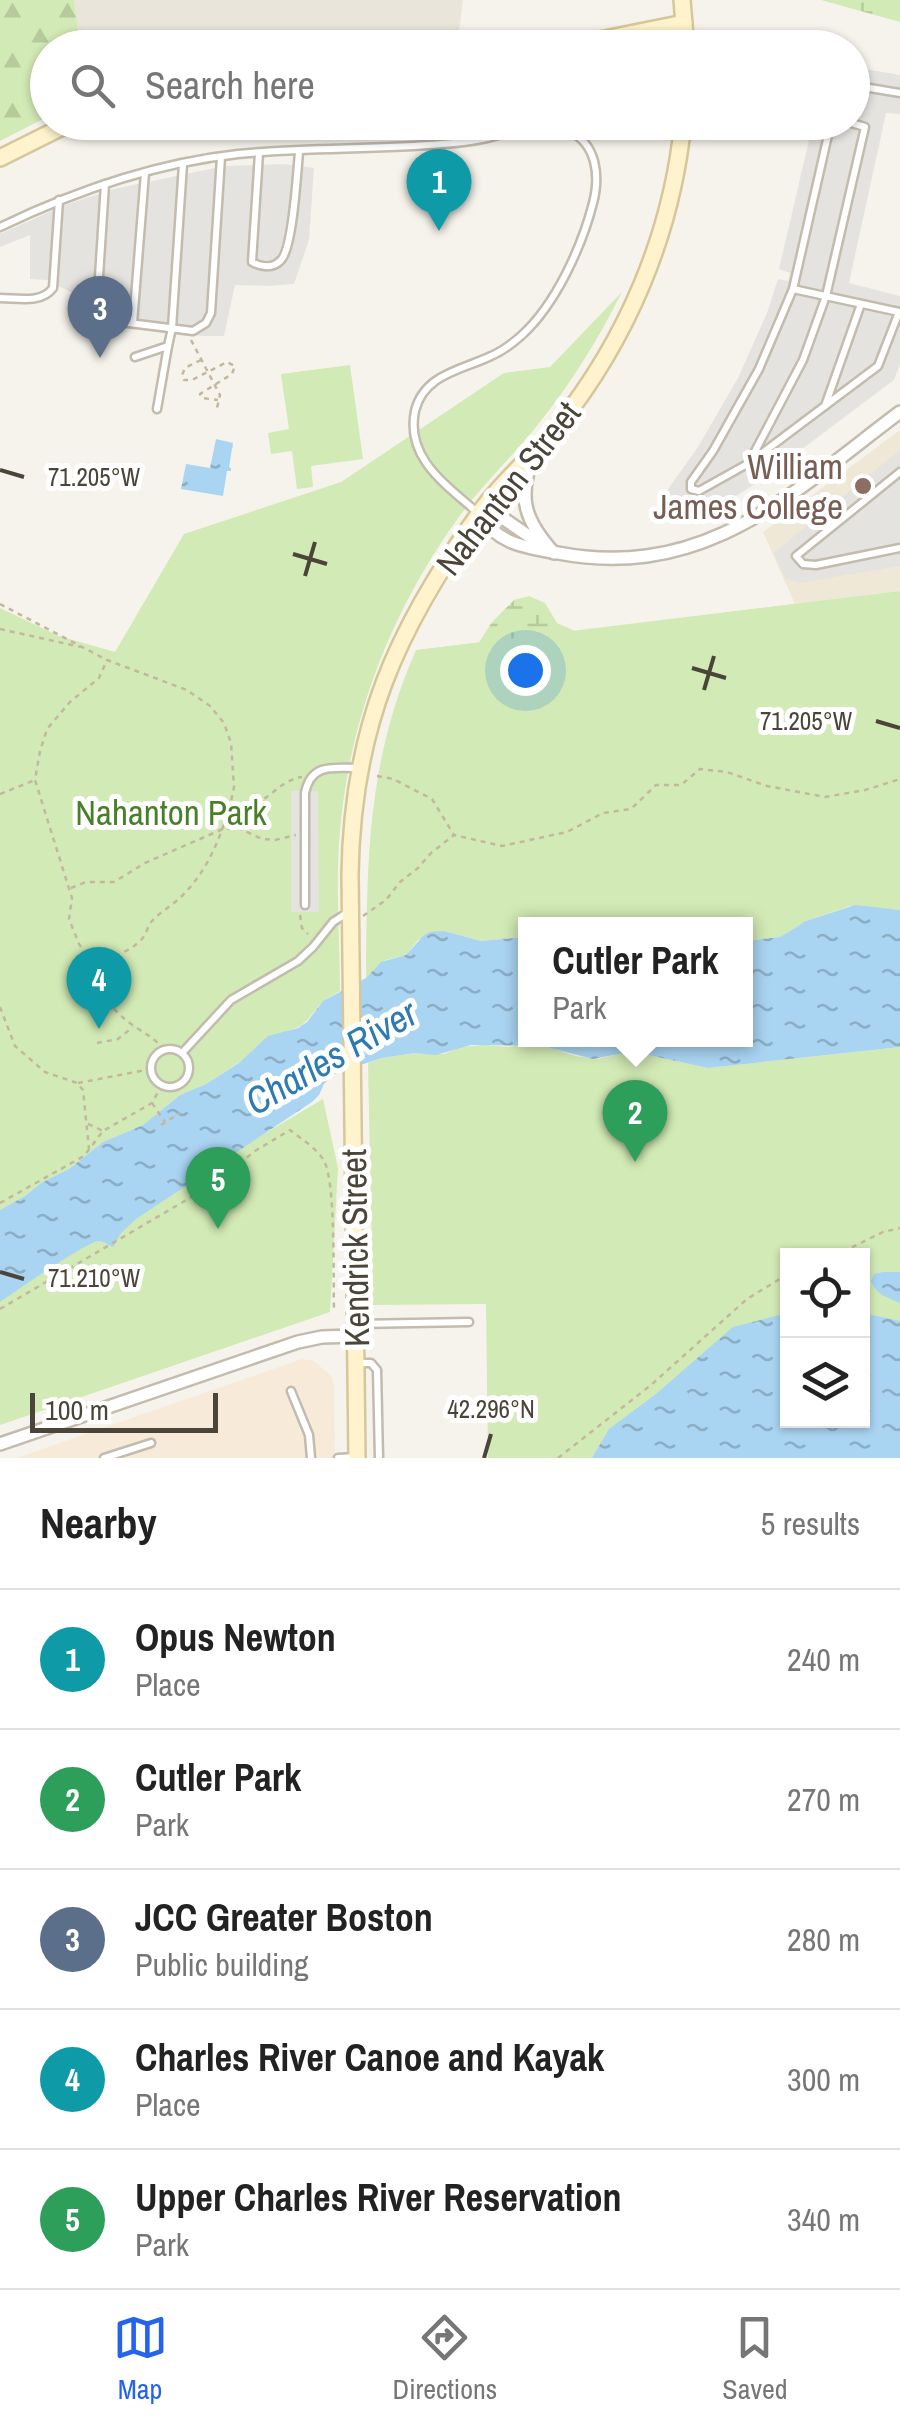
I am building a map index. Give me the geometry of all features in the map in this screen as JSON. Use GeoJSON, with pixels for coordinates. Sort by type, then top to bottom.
{"type":"FeatureCollection","features":[{"type":"Feature","properties":{"kind":"main road"},"geometry":{"type":"LineString","coordinates":[[682,0],[684,30]]}},
{"type":"Feature","properties":{"kind":"main road"},"geometry":{"type":"LineString","coordinates":[[653,30],[684,24]]}},
{"type":"Feature","properties":{"kind":"main road"},"geometry":{"type":"LineString","coordinates":[[0,158],[36,140]]}},
{"type":"Feature","properties":{"kind":"main road","name":"Nahanton Street"},"geometry":{"type":"LineString","coordinates":[[353,1037],[350,836],[358,768],[375,704],[398,649],[441,570],[479,514],[555,430],[591,381],[631,308],[662,226],[680,140]]}},
{"type":"Feature","properties":{"kind":"main road","name":"Kendrick Street"},"geometry":{"type":"LineString","coordinates":[[353,1037],[357,1458]]}},
{"type":"Feature","properties":{"kind":"street"},"geometry":{"type":"LineString","coordinates":[[479,514],[500,517],[554,552],[622,558],[676,551],[715,539],[773,507],[900,412]]}},
{"type":"Feature","properties":{"kind":"street"},"geometry":{"type":"LineString","coordinates":[[534,453],[526,476],[525,504],[533,527],[554,552]]}},
{"type":"Feature","properties":{"kind":"street"},"geometry":{"type":"LineString","coordinates":[[0,1444],[298,1342],[356,1330]]}},
{"type":"Feature","properties":{"kind":"lane"},"geometry":{"type":"LineString","coordinates":[[870,88],[900,93]]}},
{"type":"Feature","properties":{"kind":"lane"},"geometry":{"type":"LineString","coordinates":[[0,227],[104,184],[221,157],[473,140]]}},
{"type":"Feature","properties":{"kind":"lane"},"geometry":{"type":"LineString","coordinates":[[479,514],[423,460],[414,433],[416,408],[434,380],[504,350],[549,303],[594,201],[597,170],[590,150],[581,140]]}},
{"type":"Feature","properties":{"kind":"lane"},"geometry":{"type":"LineString","coordinates":[[793,289],[900,312],[878,366],[749,462],[699,490],[691,489],[691,482],[713,451],[758,368],[793,289],[826,140]]}},
{"type":"Feature","properties":{"kind":"lane"},"geometry":{"type":"LineString","coordinates":[[749,462],[804,360],[826,296],[862,140]]}},
{"type":"Feature","properties":{"kind":"lane"},"geometry":{"type":"LineString","coordinates":[[259,153],[252,262],[260,266],[274,265],[283,259],[289,244],[299,152]]}},
{"type":"Feature","properties":{"kind":"lane"},"geometry":{"type":"LineString","coordinates":[[104,184],[98,292],[101,308],[113,321],[193,331],[206,323],[211,314],[221,157]]}},
{"type":"Feature","properties":{"kind":"lane"},"geometry":{"type":"LineString","coordinates":[[157,409],[172,328],[183,164]]}},
{"type":"Feature","properties":{"kind":"lane"},"geometry":{"type":"LineString","coordinates":[[132,324],[146,173]]}},
{"type":"Feature","properties":{"kind":"lane"},"geometry":{"type":"LineString","coordinates":[[0,298],[40,298],[53,288],[59,200]]}},
{"type":"Feature","properties":{"kind":"lane"},"geometry":{"type":"LineString","coordinates":[[825,406],[861,304]]}},
{"type":"Feature","properties":{"kind":"lane"},"geometry":{"type":"LineString","coordinates":[[134,357],[168,346]]}},
{"type":"Feature","properties":{"kind":"lane"},"geometry":{"type":"LineString","coordinates":[[900,472],[796,556],[803,564],[816,565],[900,548]]}},
{"type":"Feature","properties":{"kind":"lane"},"geometry":{"type":"LineString","coordinates":[[305,905],[305,793],[309,779],[324,769],[358,768]]}},
{"type":"Feature","properties":{"kind":"lane"},"geometry":{"type":"LineString","coordinates":[[182,1053],[231,1000],[298,961],[337,918],[351,917]]}},
{"type":"Feature","properties":{"kind":"lane"},"geometry":{"type":"LineString","coordinates":[[164,1050],[182,1053],[188,1063],[184,1080],[174,1086],[162,1085],[151,1068],[154,1057],[164,1050]]}},
{"type":"Feature","properties":{"kind":"lane"},"geometry":{"type":"LineString","coordinates":[[356,1330],[469,1322]]}},
{"type":"Feature","properties":{"kind":"lane"},"geometry":{"type":"LineString","coordinates":[[356,1363],[371,1363],[377,1370],[379,1458]]}},
{"type":"Feature","properties":{"kind":"lane"},"geometry":{"type":"LineString","coordinates":[[291,1391],[308,1435],[311,1458]]}},
{"type":"Feature","properties":{"kind":"lane"},"geometry":{"type":"LineString","coordinates":[[104,1458],[151,1443]]}},
{"type":"Feature","properties":{"kind":"lane"},"geometry":{"type":"LineString","coordinates":[[338,1458],[357,1458]]}},
{"type":"Feature","properties":{"kind":"path"},"geometry":{"type":"LineString","coordinates":[[274,140],[274,152]]}},
{"type":"Feature","properties":{"kind":"path"},"geometry":{"type":"LineString","coordinates":[[186,330],[220,395],[217,408]]}},
{"type":"Feature","properties":{"kind":"path"},"geometry":{"type":"LineString","coordinates":[[201,360],[185,368],[182,378],[189,381],[227,362],[235,366],[232,374],[200,396],[218,400]]}},
{"type":"Feature","properties":{"kind":"path"},"geometry":{"type":"LineString","coordinates":[[0,604],[107,660],[186,690],[218,714],[231,742],[234,787],[215,850],[193,884],[152,921],[140,941],[106,961],[97,983],[102,996],[164,1050]]}},
{"type":"Feature","properties":{"kind":"path"},"geometry":{"type":"LineString","coordinates":[[0,629],[88,648]]}},
{"type":"Feature","properties":{"kind":"path"},"geometry":{"type":"LineString","coordinates":[[100,972],[79,944],[69,919],[72,898],[36,780],[48,729],[70,702],[99,678],[107,660]]}},
{"type":"Feature","properties":{"kind":"path"},"geometry":{"type":"LineString","coordinates":[[377,776],[432,799],[454,835],[502,846],[567,832],[604,813],[631,809],[656,786],[681,786],[700,769],[825,797],[900,779]]}},
{"type":"Feature","properties":{"kind":"path"},"geometry":{"type":"LineString","coordinates":[[230,807],[247,808],[292,779],[309,779]]}},
{"type":"Feature","properties":{"kind":"path"},"geometry":{"type":"LineString","coordinates":[[0,794],[36,780]]}},
{"type":"Feature","properties":{"kind":"path"},"geometry":{"type":"LineString","coordinates":[[69,889],[86,882],[114,882],[145,863],[223,829],[238,828],[262,839],[275,840],[305,834]]}},
{"type":"Feature","properties":{"kind":"path"},"geometry":{"type":"LineString","coordinates":[[351,917],[370,913],[454,835]]}},
{"type":"Feature","properties":{"kind":"path"},"geometry":{"type":"LineString","coordinates":[[305,905],[300,911],[302,928],[318,941]]}},
{"type":"Feature","properties":{"kind":"path"},"geometry":{"type":"LineString","coordinates":[[0,1007],[15,1046],[45,1072],[77,1083],[83,1090],[89,1150]]}},
{"type":"Feature","properties":{"kind":"path"},"geometry":{"type":"LineString","coordinates":[[96,1043],[118,1039],[134,1026]]}},
{"type":"Feature","properties":{"kind":"path"},"geometry":{"type":"LineString","coordinates":[[77,1083],[151,1068]]}},
{"type":"Feature","properties":{"kind":"path"},"geometry":{"type":"LineString","coordinates":[[0,1203],[84,1156],[103,1131],[152,1103],[162,1085]]}},
{"type":"Feature","properties":{"kind":"path"},"geometry":{"type":"LineString","coordinates":[[152,1103],[163,1124],[180,1112]]}},
{"type":"Feature","properties":{"kind":"path"},"geometry":{"type":"LineString","coordinates":[[86,1124],[103,1131]]}},
{"type":"Feature","properties":{"kind":"path"},"geometry":{"type":"LineString","coordinates":[[0,1309],[212,1184],[290,1130],[328,1167],[334,1309]]}},
{"type":"Feature","properties":{"kind":"path"},"geometry":{"type":"LineString","coordinates":[[850,1248],[900,1228]]}},
{"type":"Feature","properties":{"kind":"path"},"geometry":{"type":"LineString","coordinates":[[558,1458],[651,1384],[747,1299],[780,1279]]}},
{"type":"Feature","properties":{"kind":"shaded area"},"geometry":{"type":"Polygon","coordinates":[[[74,0],[463,0],[459,30],[78,30],[74,0]]]}},
{"type":"Feature","properties":{"kind":"shaded area"},"geometry":{"type":"Polygon","coordinates":[[[870,70],[900,75],[900,114],[886,113],[849,283],[900,296],[900,364],[894,380],[761,480],[730,500],[687,517],[684,509],[669,503],[673,498],[666,492],[698,447],[738,378],[778,279],[788,281],[790,273],[779,269],[809,140],[870,140],[870,70]]]}},
{"type":"Feature","properties":{"kind":"shaded area"},"geometry":{"type":"Polygon","coordinates":[[[284,164],[314,168],[309,240],[294,284],[235,285],[224,336],[96,326],[84,299],[47,280],[30,279],[30,235],[0,247],[0,234],[65,205],[114,189],[224,166],[284,164]]]}},
{"type":"Feature","properties":{"kind":"shaded area","name":"William James College"},"geometry":{"type":"Polygon","coordinates":[[[900,430],[900,591],[795,604],[763,532],[900,430]]]}},
{"type":"Feature","properties":{"kind":"shaded area","name":"William James College"},"geometry":{"type":"Polygon","coordinates":[[[900,450],[900,566],[799,583],[785,578],[774,553],[900,450]]]}},
{"type":"Feature","properties":{"kind":"shaded area"},"geometry":{"type":"Polygon","coordinates":[[[291,791],[318,791],[319,912],[291,912],[291,791]]]}},
{"type":"Feature","properties":{"kind":"shaded area"},"geometry":{"type":"Polygon","coordinates":[[[302,1359],[314,1361],[332,1377],[335,1458],[17,1458],[302,1359]]]}},
{"type":"Feature","properties":{"kind":"green space"},"geometry":{"type":"Polygon","coordinates":[[[0,0],[74,0],[78,30],[30,30],[30,126],[0,141],[0,0]]]}},
{"type":"Feature","properties":{"kind":"green space"},"geometry":{"type":"Polygon","coordinates":[[[821,0],[900,0],[900,22],[821,0]]]}},
{"type":"Feature","properties":{"kind":"green space","name":"Nahanton Park"},"geometry":{"type":"Polygon","coordinates":[[[622,292],[560,395],[470,503],[437,550],[395,625],[379,664],[345,788],[338,891],[340,991],[322,1003],[302,1025],[206,1084],[180,1095],[143,1125],[103,1142],[69,1169],[0,1210],[0,608],[59,636],[115,652],[184,534],[341,482],[504,373],[550,367],[622,292]]]}},
{"type":"Feature","properties":{"kind":"green space"},"geometry":{"type":"Polygon","coordinates":[[[350,365],[363,459],[311,466],[313,487],[297,489],[292,451],[271,454],[268,433],[289,429],[281,374],[350,365]]]}},
{"type":"Feature","properties":{"kind":"green space"},"geometry":{"type":"Polygon","coordinates":[[[900,591],[900,910],[850,906],[806,921],[780,937],[753,940],[753,917],[518,917],[518,938],[481,941],[444,931],[418,940],[406,955],[386,960],[366,978],[369,852],[379,771],[400,691],[416,650],[900,591]]]}},
{"type":"Feature","properties":{"kind":"green space"},"geometry":{"type":"Polygon","coordinates":[[[529,596],[545,603],[557,623],[609,646],[462,669],[492,622],[514,600],[529,596]]]}},
{"type":"Feature","properties":{"kind":"green space"},"geometry":{"type":"Polygon","coordinates":[[[461,1047],[547,1047],[598,1059],[644,1054],[708,1068],[900,1047],[900,1458],[488,1458],[486,1304],[373,1305],[368,1063],[415,1053],[444,1054],[461,1047]]]}},
{"type":"Feature","properties":{"kind":"green space"},"geometry":{"type":"Polygon","coordinates":[[[323,1099],[338,1168],[330,1312],[0,1425],[0,1290],[323,1099]]]}},
{"type":"Feature","properties":{"kind":"water"},"geometry":{"type":"Polygon","coordinates":[[[216,439],[233,443],[231,471],[227,471],[223,496],[181,489],[186,464],[210,468],[216,439]]]}},
{"type":"Feature","properties":{"kind":"water"},"geometry":{"type":"Polygon","coordinates":[[[855,905],[900,910],[900,1047],[708,1068],[644,1054],[593,1059],[547,1047],[753,1047],[753,940],[780,937],[806,921],[855,905]]]}},
{"type":"Feature","properties":{"kind":"water","name":"Charles River"},"geometry":{"type":"Polygon","coordinates":[[[444,931],[481,941],[518,938],[518,1046],[471,1045],[436,1055],[415,1053],[382,1058],[336,1073],[312,1102],[136,1219],[113,1247],[101,1241],[92,1243],[0,1302],[0,1210],[69,1169],[103,1142],[143,1125],[180,1095],[239,1063],[268,1036],[298,1028],[323,1001],[366,978],[381,962],[406,955],[424,935],[444,931]]]}},
{"type":"Feature","properties":{"kind":"water"},"geometry":{"type":"Polygon","coordinates":[[[900,1272],[900,1303],[873,1286],[874,1274],[900,1272]]]}},
{"type":"Feature","properties":{"kind":"water"},"geometry":{"type":"Polygon","coordinates":[[[780,1315],[780,1428],[870,1428],[870,1315],[900,1321],[900,1458],[592,1458],[609,1429],[733,1327],[780,1315]]]}},
{"type":"Feature","properties":{"kind":"place","name":"Opus Newton"},"geometry":{"type":"Point","coordinates":[439,231]}},
{"type":"Feature","properties":{"kind":"place","name":"JCC Greater Boston"},"geometry":{"type":"Point","coordinates":[100,358]}},
{"type":"Feature","properties":{"kind":"place","name":"William James College"},"geometry":{"type":"Point","coordinates":[863,486]}},
{"type":"Feature","properties":{"kind":"place","name":"Charles River Canoe and Kayak"},"geometry":{"type":"Point","coordinates":[99,1029]}},
{"type":"Feature","properties":{"kind":"place","name":"Cutler Park"},"geometry":{"type":"Point","coordinates":[635,1162]}},
{"type":"Feature","properties":{"kind":"place","name":"Upper Charles River Reservation"},"geometry":{"type":"Point","coordinates":[218,1229]}}]}
